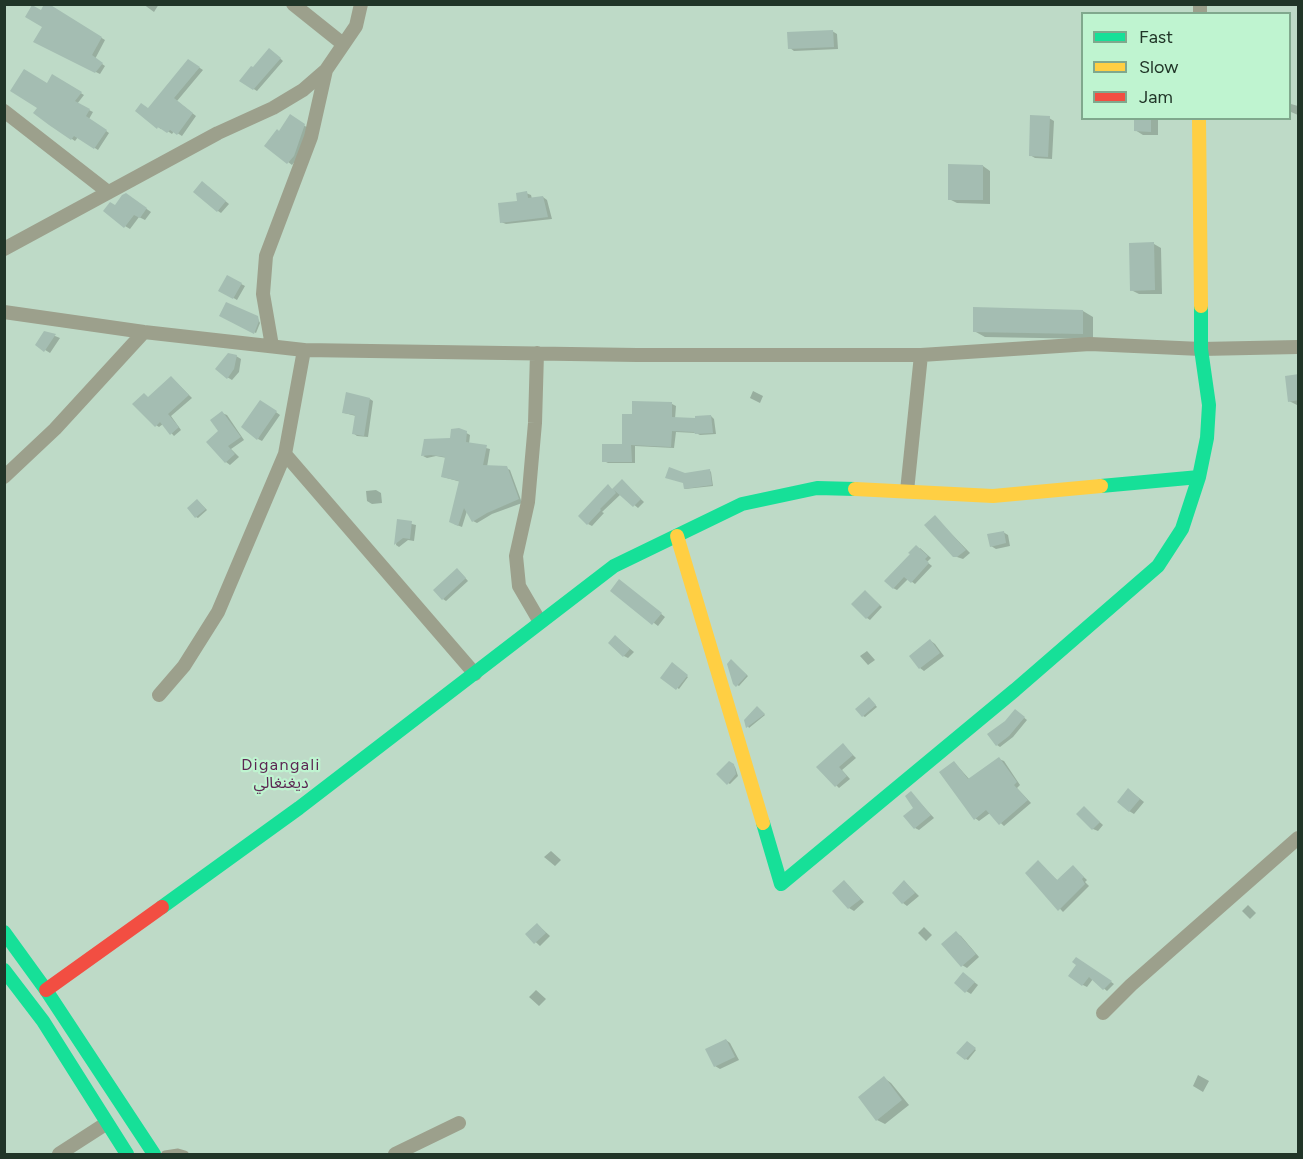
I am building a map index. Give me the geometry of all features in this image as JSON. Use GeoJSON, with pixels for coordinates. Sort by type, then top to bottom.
{"type":"FeatureCollection","features":[{"type":"Feature","properties":{"kind":"main road"},"geometry":{"type":"LineString","coordinates":[[677,536],[781,884],[1015,690],[1158,566],[1182,529],[1199,477],[1207,438],[1209,405],[1201,349],[1198,120]]}},
{"type":"Feature","properties":{"kind":"main road"},"geometry":{"type":"LineString","coordinates":[[46,990],[299,808],[614,566],[742,504],[817,488],[993,496],[1199,477]]}},
{"type":"Feature","properties":{"kind":"main road"},"geometry":{"type":"LineString","coordinates":[[4,932],[46,990],[154,1155]]}},
{"type":"Feature","properties":{"kind":"main road"},"geometry":{"type":"LineString","coordinates":[[7,979],[43,1021],[127,1155]]}},
{"type":"Feature","properties":{"kind":"street"},"geometry":{"type":"LineString","coordinates":[[292,4],[343,44]]}},
{"type":"Feature","properties":{"kind":"street"},"geometry":{"type":"LineString","coordinates":[[4,249],[218,133],[273,108],[303,90],[326,70],[356,26],[361,4]]}},
{"type":"Feature","properties":{"kind":"street"},"geometry":{"type":"LineString","coordinates":[[272,346],[263,294],[266,256],[311,137],[326,70]]}},
{"type":"Feature","properties":{"kind":"street"},"geometry":{"type":"LineString","coordinates":[[4,111],[108,192]]}},
{"type":"Feature","properties":{"kind":"street"},"geometry":{"type":"LineString","coordinates":[[4,312],[144,332],[304,350],[921,355],[1090,344],[1201,349],[1299,347]]}},
{"type":"Feature","properties":{"kind":"street"},"geometry":{"type":"LineString","coordinates":[[4,477],[55,429],[144,332]]}},
{"type":"Feature","properties":{"kind":"street"},"geometry":{"type":"LineString","coordinates":[[159,695],[184,666],[218,612],[285,454],[304,350]]}},
{"type":"Feature","properties":{"kind":"street"},"geometry":{"type":"LineString","coordinates":[[537,353],[535,423],[528,502],[516,556],[519,586],[540,622]]}},
{"type":"Feature","properties":{"kind":"street"},"geometry":{"type":"LineString","coordinates":[[907,491],[921,355]]}},
{"type":"Feature","properties":{"kind":"street"},"geometry":{"type":"LineString","coordinates":[[285,454],[475,674]]}},
{"type":"Feature","properties":{"kind":"street"},"geometry":{"type":"LineString","coordinates":[[1103,1013],[1131,985],[1299,838]]}},
{"type":"Feature","properties":{"kind":"street"},"geometry":{"type":"LineString","coordinates":[[59,1155],[107,1123]]}},
{"type":"Feature","properties":{"kind":"street"},"geometry":{"type":"LineString","coordinates":[[395,1155],[459,1123]]}},
{"type":"Feature","properties":{"kind":"lane"},"geometry":{"type":"LineString","coordinates":[[165,1155],[178,1152],[185,1155]]}},
{"type":"Feature","properties":{"kind":"building"},"geometry":{"type":"Polygon","coordinates":[[[44,4],[49,4],[102,37],[92,55],[103,63],[95,73],[33,42],[42,27],[25,17],[32,5],[41,10],[44,4]]]}},
{"type":"Feature","properties":{"kind":"building"},"geometry":{"type":"Polygon","coordinates":[[[833,30],[834,47],[788,49],[787,32],[833,30]]]}},
{"type":"Feature","properties":{"kind":"building"},"geometry":{"type":"Polygon","coordinates":[[[269,48],[281,58],[253,90],[239,81],[269,48]]]}},
{"type":"Feature","properties":{"kind":"building"},"geometry":{"type":"Polygon","coordinates":[[[188,59],[200,67],[174,98],[193,113],[177,135],[170,130],[167,133],[158,127],[157,129],[135,111],[141,103],[148,108],[188,59]]]}},
{"type":"Feature","properties":{"kind":"building"},"geometry":{"type":"Polygon","coordinates":[[[24,69],[47,83],[52,74],[82,92],[75,101],[90,109],[86,116],[107,130],[94,149],[74,136],[71,140],[49,125],[33,113],[37,108],[10,91],[24,69]]]}},
{"type":"Feature","properties":{"kind":"building"},"geometry":{"type":"Polygon","coordinates":[[[290,114],[305,124],[294,156],[287,164],[264,146],[277,129],[279,131],[290,114]]]}},
{"type":"Feature","properties":{"kind":"building"},"geometry":{"type":"Polygon","coordinates":[[[1030,115],[1050,116],[1048,157],[1029,156],[1030,115]]]}},
{"type":"Feature","properties":{"kind":"building"},"geometry":{"type":"Polygon","coordinates":[[[1134,120],[1151,120],[1151,132],[1134,131],[1134,120]]]}},
{"type":"Feature","properties":{"kind":"building"},"geometry":{"type":"Polygon","coordinates":[[[948,164],[983,165],[983,200],[948,200],[948,164]]]}},
{"type":"Feature","properties":{"kind":"building"},"geometry":{"type":"Polygon","coordinates":[[[202,181],[226,201],[217,212],[193,192],[202,181]]]}},
{"type":"Feature","properties":{"kind":"building"},"geometry":{"type":"Polygon","coordinates":[[[527,191],[528,198],[543,196],[548,217],[500,223],[498,203],[517,201],[516,193],[527,191]]]}},
{"type":"Feature","properties":{"kind":"building"},"geometry":{"type":"Polygon","coordinates":[[[126,193],[147,208],[140,218],[134,215],[124,228],[103,211],[110,202],[115,205],[126,193]]]}},
{"type":"Feature","properties":{"kind":"building"},"geometry":{"type":"Polygon","coordinates":[[[1154,242],[1155,290],[1130,291],[1129,243],[1154,242]]]}},
{"type":"Feature","properties":{"kind":"building"},"geometry":{"type":"Polygon","coordinates":[[[227,275],[242,283],[233,299],[218,291],[227,275]]]}},
{"type":"Feature","properties":{"kind":"building"},"geometry":{"type":"Polygon","coordinates":[[[226,302],[258,316],[259,321],[254,334],[219,316],[226,302]]]}},
{"type":"Feature","properties":{"kind":"building"},"geometry":{"type":"Polygon","coordinates":[[[973,307],[1083,310],[1083,334],[973,332],[973,307]]]}},
{"type":"Feature","properties":{"kind":"building"},"geometry":{"type":"Polygon","coordinates":[[[44,331],[56,334],[44,352],[35,345],[44,331]]]}},
{"type":"Feature","properties":{"kind":"building"},"geometry":{"type":"Polygon","coordinates":[[[228,353],[237,355],[234,369],[227,379],[215,369],[228,353]]]}},
{"type":"Feature","properties":{"kind":"building"},"geometry":{"type":"Polygon","coordinates":[[[1299,374],[1299,400],[1288,402],[1285,376],[1299,374]]]}},
{"type":"Feature","properties":{"kind":"building"},"geometry":{"type":"Polygon","coordinates":[[[171,376],[189,395],[168,414],[179,427],[170,435],[160,422],[155,427],[132,404],[144,393],[148,397],[171,376]]]}},
{"type":"Feature","properties":{"kind":"building"},"geometry":{"type":"Polygon","coordinates":[[[346,392],[370,398],[364,436],[352,434],[355,415],[342,413],[346,392]]]}},
{"type":"Feature","properties":{"kind":"building"},"geometry":{"type":"Polygon","coordinates":[[[260,400],[277,411],[257,440],[241,427],[260,400]]]}},
{"type":"Feature","properties":{"kind":"building"},"geometry":{"type":"Polygon","coordinates":[[[632,401],[672,402],[672,417],[695,418],[695,416],[711,415],[713,433],[695,434],[694,432],[672,431],[671,447],[631,445],[632,462],[602,462],[602,444],[622,444],[622,414],[632,414],[632,401]]]}},
{"type":"Feature","properties":{"kind":"building"},"geometry":{"type":"Polygon","coordinates":[[[222,411],[241,437],[228,446],[235,454],[225,463],[206,442],[218,431],[210,420],[222,411]]]}},
{"type":"Feature","properties":{"kind":"building"},"geometry":{"type":"Polygon","coordinates":[[[459,428],[467,431],[466,442],[487,445],[483,465],[507,466],[519,499],[472,522],[464,508],[458,526],[449,522],[459,481],[441,477],[445,457],[421,456],[424,439],[450,438],[451,429],[459,428]]]}},
{"type":"Feature","properties":{"kind":"building"},"geometry":{"type":"Polygon","coordinates":[[[669,467],[685,473],[710,469],[712,485],[684,489],[683,483],[665,478],[669,467]]]}},
{"type":"Feature","properties":{"kind":"building"},"geometry":{"type":"Polygon","coordinates":[[[622,479],[641,499],[633,507],[614,490],[616,493],[587,525],[578,516],[608,484],[612,489],[622,479]]]}},
{"type":"Feature","properties":{"kind":"building"},"geometry":{"type":"Polygon","coordinates":[[[197,499],[206,509],[195,518],[187,508],[197,499]]]}},
{"type":"Feature","properties":{"kind":"building"},"geometry":{"type":"Polygon","coordinates":[[[935,515],[966,550],[957,557],[953,557],[924,525],[935,515]]]}},
{"type":"Feature","properties":{"kind":"building"},"geometry":{"type":"Polygon","coordinates":[[[397,519],[412,521],[410,539],[403,538],[394,545],[397,519]]]}},
{"type":"Feature","properties":{"kind":"building"},"geometry":{"type":"Polygon","coordinates":[[[1004,531],[1006,543],[990,547],[987,534],[1004,531]]]}},
{"type":"Feature","properties":{"kind":"building"},"geometry":{"type":"Polygon","coordinates":[[[916,545],[928,556],[925,559],[929,563],[911,583],[904,577],[893,589],[884,581],[916,545]]]}},
{"type":"Feature","properties":{"kind":"building"},"geometry":{"type":"Polygon","coordinates":[[[457,568],[466,578],[442,600],[433,590],[457,568]]]}},
{"type":"Feature","properties":{"kind":"building"},"geometry":{"type":"Polygon","coordinates":[[[619,579],[662,613],[652,625],[610,591],[619,579]]]}},
{"type":"Feature","properties":{"kind":"building"},"geometry":{"type":"Polygon","coordinates":[[[865,590],[880,605],[866,619],[851,604],[865,590]]]}},
{"type":"Feature","properties":{"kind":"building"},"geometry":{"type":"Polygon","coordinates":[[[615,635],[630,649],[623,657],[608,643],[615,635]]]}},
{"type":"Feature","properties":{"kind":"building"},"geometry":{"type":"Polygon","coordinates":[[[930,639],[940,653],[919,669],[909,656],[930,639]]]}},
{"type":"Feature","properties":{"kind":"building"},"geometry":{"type":"Polygon","coordinates":[[[731,659],[747,675],[736,687],[727,664],[731,659]]]}},
{"type":"Feature","properties":{"kind":"building"},"geometry":{"type":"Polygon","coordinates":[[[672,662],[688,675],[676,690],[660,678],[672,662]]]}},
{"type":"Feature","properties":{"kind":"building"},"geometry":{"type":"Polygon","coordinates":[[[869,697],[876,705],[862,717],[855,709],[869,697]]]}},
{"type":"Feature","properties":{"kind":"building"},"geometry":{"type":"Polygon","coordinates":[[[757,706],[765,714],[746,728],[744,720],[757,706]]]}},
{"type":"Feature","properties":{"kind":"building"},"geometry":{"type":"Polygon","coordinates":[[[1015,709],[1025,717],[1009,736],[996,746],[987,734],[1005,721],[1015,709]]]}},
{"type":"Feature","properties":{"kind":"building"},"geometry":{"type":"Polygon","coordinates":[[[843,743],[853,755],[839,767],[847,776],[835,787],[816,767],[843,743]]]}},
{"type":"Feature","properties":{"kind":"building"},"geometry":{"type":"Polygon","coordinates":[[[999,757],[1017,782],[1014,785],[1028,800],[999,825],[986,810],[974,820],[939,772],[954,761],[968,779],[999,757]]]}},
{"type":"Feature","properties":{"kind":"building"},"geometry":{"type":"Polygon","coordinates":[[[729,761],[734,764],[736,774],[727,785],[716,774],[729,761]]]}},
{"type":"Feature","properties":{"kind":"building"},"geometry":{"type":"Polygon","coordinates":[[[1128,788],[1140,799],[1129,812],[1117,802],[1128,788]]]}},
{"type":"Feature","properties":{"kind":"building"},"geometry":{"type":"Polygon","coordinates":[[[911,791],[931,815],[914,829],[903,816],[913,808],[905,796],[911,791]]]}},
{"type":"Feature","properties":{"kind":"building"},"geometry":{"type":"Polygon","coordinates":[[[1084,806],[1100,822],[1092,830],[1076,814],[1084,806]]]}},
{"type":"Feature","properties":{"kind":"building"},"geometry":{"type":"Polygon","coordinates":[[[1038,860],[1057,880],[1073,865],[1084,877],[1082,879],[1085,884],[1058,911],[1025,873],[1038,860]]]}},
{"type":"Feature","properties":{"kind":"building"},"geometry":{"type":"Polygon","coordinates":[[[844,880],[861,899],[848,909],[832,891],[844,880]]]}},
{"type":"Feature","properties":{"kind":"building"},"geometry":{"type":"Polygon","coordinates":[[[904,880],[915,893],[902,904],[892,893],[904,880]]]}},
{"type":"Feature","properties":{"kind":"building"},"geometry":{"type":"Polygon","coordinates":[[[537,923],[546,933],[534,944],[525,934],[537,923]]]}},
{"type":"Feature","properties":{"kind":"building"},"geometry":{"type":"Polygon","coordinates":[[[956,931],[976,954],[961,967],[941,944],[956,931]]]}},
{"type":"Feature","properties":{"kind":"building"},"geometry":{"type":"Polygon","coordinates":[[[1076,957],[1112,981],[1103,990],[1089,977],[1082,986],[1068,976],[1076,965],[1072,962],[1076,957]]]}},
{"type":"Feature","properties":{"kind":"building"},"geometry":{"type":"Polygon","coordinates":[[[963,972],[975,982],[965,993],[954,983],[963,972]]]}},
{"type":"Feature","properties":{"kind":"building"},"geometry":{"type":"Polygon","coordinates":[[[726,1039],[735,1057],[714,1067],[705,1049],[726,1039]]]}},
{"type":"Feature","properties":{"kind":"building"},"geometry":{"type":"Polygon","coordinates":[[[967,1041],[976,1048],[965,1060],[956,1053],[967,1041]]]}},
{"type":"Feature","properties":{"kind":"building"},"geometry":{"type":"Polygon","coordinates":[[[884,1076],[902,1100],[876,1121],[858,1097],[884,1076]]]}},
{"type":"Feature","properties":{"kind":"traffic: fast"},"geometry":{"type":"LineString","coordinates":[[763,823],[781,884],[1015,690],[1158,566],[1182,529],[1199,477],[1207,438],[1209,405],[1201,349],[1201,306]]}},
{"type":"Feature","properties":{"kind":"traffic: fast"},"geometry":{"type":"LineString","coordinates":[[1101,486],[1199,477]]}},
{"type":"Feature","properties":{"kind":"traffic: fast"},"geometry":{"type":"LineString","coordinates":[[162,907],[299,808],[614,566],[742,504],[817,488],[855,489]]}},
{"type":"Feature","properties":{"kind":"traffic: fast"},"geometry":{"type":"LineString","coordinates":[[4,932],[46,990],[154,1154]]}},
{"type":"Feature","properties":{"kind":"traffic: fast"},"geometry":{"type":"LineString","coordinates":[[4,970],[43,1021],[127,1154]]}},
{"type":"Feature","properties":{"kind":"traffic: slow"},"geometry":{"type":"LineString","coordinates":[[1199,120],[1201,306]]}},
{"type":"Feature","properties":{"kind":"traffic: slow"},"geometry":{"type":"LineString","coordinates":[[855,489],[993,496],[1101,486]]}},
{"type":"Feature","properties":{"kind":"traffic: slow"},"geometry":{"type":"LineString","coordinates":[[677,536],[763,823]]}},
{"type":"Feature","properties":{"kind":"traffic: jam"},"geometry":{"type":"LineString","coordinates":[[46,990],[162,907]]}},
{"type":"Feature","properties":{"kind":"district","name":"Digangali ديغنغالي"},"geometry":{"type":"Point","coordinates":[281,774]}}]}
